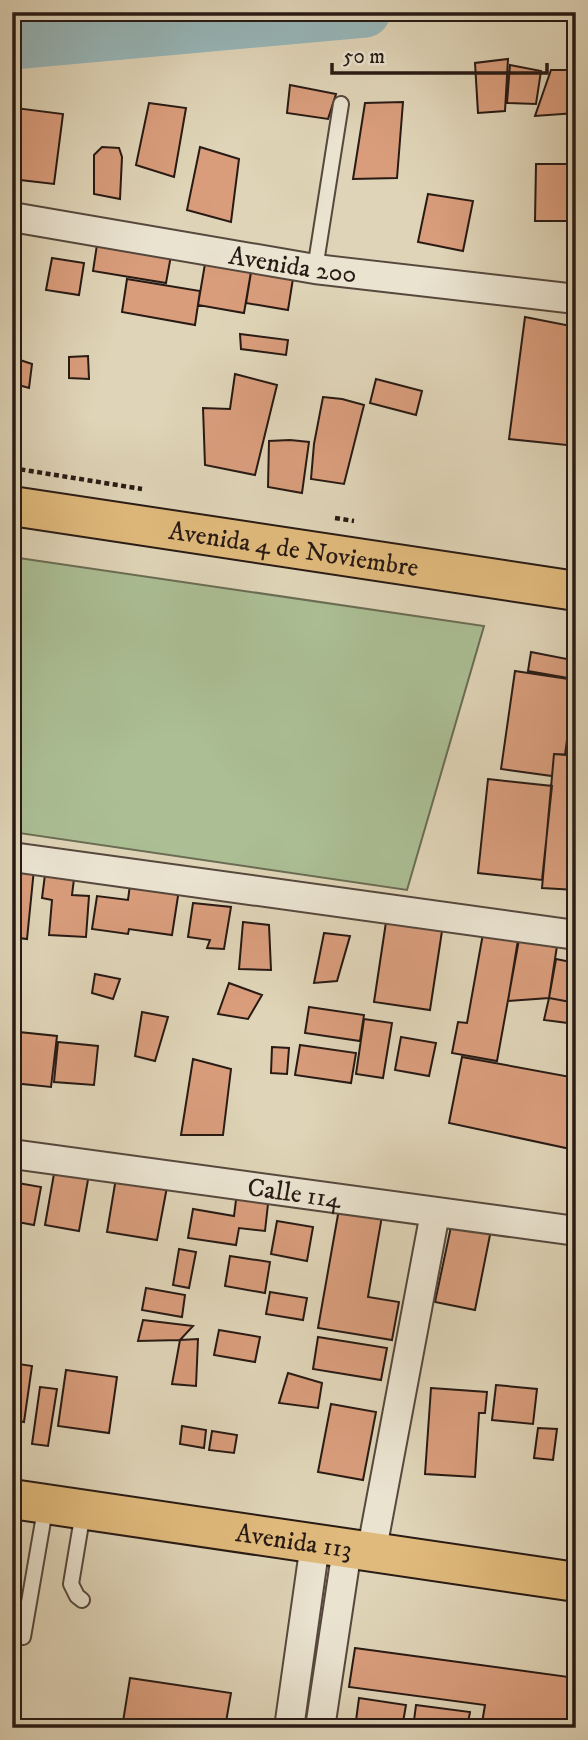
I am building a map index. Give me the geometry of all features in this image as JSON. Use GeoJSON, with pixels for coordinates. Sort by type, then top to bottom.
{"type":"FeatureCollection","features":[{"type":"Feature","properties":{"kind":"main road","name":"Avenida 4 de Noviembre"},"geometry":{"type":"LineString","coordinates":[[12,506],[576,591]]}},
{"type":"Feature","properties":{"kind":"main road","name":"Avenida 113"},"geometry":{"type":"LineString","coordinates":[[29,1501],[576,1582]]}},
{"type":"Feature","properties":{"kind":"street","name":"Avenida 200"},"geometry":{"type":"LineString","coordinates":[[12,217],[315,269],[576,299]]}},
{"type":"Feature","properties":{"kind":"street"},"geometry":{"type":"LineString","coordinates":[[12,857],[576,935]]}},
{"type":"Feature","properties":{"kind":"street","name":"Calle 114"},"geometry":{"type":"LineString","coordinates":[[12,1154],[576,1231]]}},
{"type":"Feature","properties":{"kind":"street"},"geometry":{"type":"LineString","coordinates":[[289,1728],[345,1549],[435,1213]]}},
{"type":"Feature","properties":{"kind":"street"},"geometry":{"type":"LineString","coordinates":[[320,1728],[345,1549]]}},
{"type":"Feature","properties":{"kind":"lane"},"geometry":{"type":"LineString","coordinates":[[315,269],[341,104]]}},
{"type":"Feature","properties":{"kind":"lane"},"geometry":{"type":"LineString","coordinates":[[23,1637],[29,1501]]}},
{"type":"Feature","properties":{"kind":"lane"},"geometry":{"type":"LineString","coordinates":[[82,1600],[71,1584],[83,1510]]}},
{"type":"Feature","properties":{"kind":"green space"},"geometry":{"type":"Polygon","coordinates":[[[12,557],[484,626],[407,890],[12,832],[12,557]]]}},
{"type":"Feature","properties":{"kind":"building"},"geometry":{"type":"Polygon","coordinates":[[[508,59],[505,111],[478,113],[475,63],[508,59]]]}},
{"type":"Feature","properties":{"kind":"building"},"geometry":{"type":"Polygon","coordinates":[[[510,65],[541,71],[536,104],[507,103],[510,65]]]}},
{"type":"Feature","properties":{"kind":"building"},"geometry":{"type":"Polygon","coordinates":[[[551,70],[576,70],[576,113],[535,116],[551,70]]]}},
{"type":"Feature","properties":{"kind":"building"},"geometry":{"type":"Polygon","coordinates":[[[290,85],[336,94],[328,119],[287,113],[290,85]]]}},
{"type":"Feature","properties":{"kind":"building"},"geometry":{"type":"Polygon","coordinates":[[[12,86],[18,87],[15,108],[63,114],[54,184],[12,179],[12,86]]]}},
{"type":"Feature","properties":{"kind":"building"},"geometry":{"type":"Polygon","coordinates":[[[403,102],[397,178],[353,179],[365,103],[403,102]]]}},
{"type":"Feature","properties":{"kind":"building"},"geometry":{"type":"Polygon","coordinates":[[[149,103],[186,108],[174,177],[136,165],[149,103]]]}},
{"type":"Feature","properties":{"kind":"building"},"geometry":{"type":"Polygon","coordinates":[[[102,147],[119,148],[122,157],[120,199],[94,194],[94,155],[102,147]]]}},
{"type":"Feature","properties":{"kind":"building"},"geometry":{"type":"Polygon","coordinates":[[[200,147],[239,159],[231,222],[187,210],[200,147]]]}},
{"type":"Feature","properties":{"kind":"building"},"geometry":{"type":"Polygon","coordinates":[[[536,164],[573,164],[572,221],[535,221],[536,164]]]}},
{"type":"Feature","properties":{"kind":"building"},"geometry":{"type":"Polygon","coordinates":[[[428,194],[473,201],[463,251],[418,242],[428,194]]]}},
{"type":"Feature","properties":{"kind":"building"},"geometry":{"type":"Polygon","coordinates":[[[569,229],[576,230],[576,269],[571,270],[569,229]]]}},
{"type":"Feature","properties":{"kind":"building"},"geometry":{"type":"Polygon","coordinates":[[[98,238],[172,250],[166,283],[93,271],[98,238]]]}},
{"type":"Feature","properties":{"kind":"building"},"geometry":{"type":"Polygon","coordinates":[[[207,252],[253,260],[244,313],[198,305],[207,252]]]}},
{"type":"Feature","properties":{"kind":"building"},"geometry":{"type":"Polygon","coordinates":[[[52,258],[84,263],[79,295],[46,290],[52,258]]]}},
{"type":"Feature","properties":{"kind":"building"},"geometry":{"type":"Polygon","coordinates":[[[253,260],[295,266],[288,310],[246,303],[253,260]]]}},
{"type":"Feature","properties":{"kind":"building"},"geometry":{"type":"Polygon","coordinates":[[[127,279],[200,291],[195,325],[122,312],[127,279]]]}},
{"type":"Feature","properties":{"kind":"building"},"geometry":{"type":"Polygon","coordinates":[[[525,317],[576,327],[576,446],[509,439],[525,317]]]}},
{"type":"Feature","properties":{"kind":"building"},"geometry":{"type":"Polygon","coordinates":[[[240,334],[288,340],[286,355],[241,349],[240,334]]]}},
{"type":"Feature","properties":{"kind":"building"},"geometry":{"type":"Polygon","coordinates":[[[88,356],[89,379],[69,378],[69,357],[88,356]]]}},
{"type":"Feature","properties":{"kind":"building"},"geometry":{"type":"Polygon","coordinates":[[[17,359],[32,364],[29,388],[15,384],[17,359]]]}},
{"type":"Feature","properties":{"kind":"building"},"geometry":{"type":"Polygon","coordinates":[[[235,374],[277,385],[255,475],[205,465],[203,408],[230,409],[235,374]]]}},
{"type":"Feature","properties":{"kind":"building"},"geometry":{"type":"Polygon","coordinates":[[[376,379],[422,391],[416,415],[370,403],[376,379]]]}},
{"type":"Feature","properties":{"kind":"building"},"geometry":{"type":"Polygon","coordinates":[[[323,397],[364,405],[344,484],[311,479],[323,397]]]}},
{"type":"Feature","properties":{"kind":"building"},"geometry":{"type":"Polygon","coordinates":[[[269,441],[309,442],[302,493],[268,487],[269,441]]]}},
{"type":"Feature","properties":{"kind":"building"},"geometry":{"type":"Polygon","coordinates":[[[531,652],[572,660],[568,678],[528,671],[531,652]]]}},
{"type":"Feature","properties":{"kind":"building"},"geometry":{"type":"Polygon","coordinates":[[[515,671],[575,680],[565,755],[554,754],[552,776],[501,769],[515,671]]]}},
{"type":"Feature","properties":{"kind":"building"},"geometry":{"type":"Polygon","coordinates":[[[554,754],[576,755],[576,890],[542,888],[554,754]]]}},
{"type":"Feature","properties":{"kind":"building"},"geometry":{"type":"Polygon","coordinates":[[[488,779],[552,786],[542,880],[478,873],[488,779]]]}},
{"type":"Feature","properties":{"kind":"building"},"geometry":{"type":"Polygon","coordinates":[[[12,867],[34,869],[27,939],[12,937],[12,867]]]}},
{"type":"Feature","properties":{"kind":"building"},"geometry":{"type":"Polygon","coordinates":[[[46,867],[75,871],[72,895],[89,896],[86,937],[49,935],[52,900],[42,898],[46,867]]]}},
{"type":"Feature","properties":{"kind":"building"},"geometry":{"type":"Polygon","coordinates":[[[131,877],[180,883],[172,935],[129,929],[128,934],[92,929],[97,896],[128,900],[131,877]]]}},
{"type":"Feature","properties":{"kind":"building"},"geometry":{"type":"Polygon","coordinates":[[[193,903],[231,907],[224,949],[207,948],[210,940],[188,937],[193,903]]]}},
{"type":"Feature","properties":{"kind":"building"},"geometry":{"type":"Polygon","coordinates":[[[243,922],[269,925],[271,970],[239,969],[243,922]]]}},
{"type":"Feature","properties":{"kind":"building"},"geometry":{"type":"Polygon","coordinates":[[[386,922],[442,931],[430,1010],[374,1002],[386,922]]]}},
{"type":"Feature","properties":{"kind":"building"},"geometry":{"type":"Polygon","coordinates":[[[484,928],[520,934],[497,1061],[452,1053],[458,1022],[467,1023],[484,928]]]}},
{"type":"Feature","properties":{"kind":"building"},"geometry":{"type":"Polygon","coordinates":[[[324,933],[350,936],[337,981],[314,983],[324,933]]]}},
{"type":"Feature","properties":{"kind":"building"},"geometry":{"type":"Polygon","coordinates":[[[518,940],[557,946],[549,998],[508,1001],[518,940]]]}},
{"type":"Feature","properties":{"kind":"building"},"geometry":{"type":"Polygon","coordinates":[[[556,959],[576,963],[576,1003],[549,998],[556,959]]]}},
{"type":"Feature","properties":{"kind":"building"},"geometry":{"type":"Polygon","coordinates":[[[95,974],[120,979],[113,999],[92,993],[95,974]]]}},
{"type":"Feature","properties":{"kind":"building"},"geometry":{"type":"Polygon","coordinates":[[[229,983],[262,995],[248,1019],[218,1014],[229,983]]]}},
{"type":"Feature","properties":{"kind":"building"},"geometry":{"type":"Polygon","coordinates":[[[549,998],[576,1003],[576,1024],[544,1020],[549,998]]]}},
{"type":"Feature","properties":{"kind":"building"},"geometry":{"type":"Polygon","coordinates":[[[309,1007],[364,1015],[360,1041],[305,1033],[309,1007]]]}},
{"type":"Feature","properties":{"kind":"building"},"geometry":{"type":"Polygon","coordinates":[[[142,1012],[168,1017],[155,1061],[135,1056],[142,1012]]]}},
{"type":"Feature","properties":{"kind":"building"},"geometry":{"type":"Polygon","coordinates":[[[364,1019],[392,1023],[383,1078],[356,1074],[364,1019]]]}},
{"type":"Feature","properties":{"kind":"building"},"geometry":{"type":"Polygon","coordinates":[[[19,1032],[57,1036],[51,1087],[13,1083],[19,1032]]]}},
{"type":"Feature","properties":{"kind":"building"},"geometry":{"type":"Polygon","coordinates":[[[401,1037],[436,1043],[429,1076],[395,1070],[401,1037]]]}},
{"type":"Feature","properties":{"kind":"building"},"geometry":{"type":"Polygon","coordinates":[[[58,1042],[98,1046],[94,1085],[54,1082],[58,1042]]]}},
{"type":"Feature","properties":{"kind":"building"},"geometry":{"type":"Polygon","coordinates":[[[300,1045],[356,1053],[351,1083],[295,1075],[300,1045]]]}},
{"type":"Feature","properties":{"kind":"building"},"geometry":{"type":"Polygon","coordinates":[[[272,1047],[289,1048],[287,1074],[271,1073],[272,1047]]]}},
{"type":"Feature","properties":{"kind":"building"},"geometry":{"type":"Polygon","coordinates":[[[462,1057],[576,1078],[575,1150],[449,1123],[462,1057]]]}},
{"type":"Feature","properties":{"kind":"building"},"geometry":{"type":"Polygon","coordinates":[[[193,1059],[231,1069],[223,1135],[181,1135],[193,1059]]]}},
{"type":"Feature","properties":{"kind":"building"},"geometry":{"type":"Polygon","coordinates":[[[55,1168],[89,1174],[79,1231],[45,1225],[55,1168]]]}},
{"type":"Feature","properties":{"kind":"building"},"geometry":{"type":"Polygon","coordinates":[[[116,1178],[167,1187],[157,1240],[107,1232],[116,1178]]]}},
{"type":"Feature","properties":{"kind":"building"},"geometry":{"type":"Polygon","coordinates":[[[12,1182],[41,1187],[34,1225],[12,1221],[12,1182]]]}},
{"type":"Feature","properties":{"kind":"building"},"geometry":{"type":"Polygon","coordinates":[[[237,1192],[269,1195],[265,1231],[239,1228],[236,1245],[188,1238],[193,1209],[234,1216],[237,1192]]]}},
{"type":"Feature","properties":{"kind":"building"},"geometry":{"type":"Polygon","coordinates":[[[339,1209],[382,1216],[368,1297],[399,1302],[392,1340],[318,1328],[339,1209]]]}},
{"type":"Feature","properties":{"kind":"building"},"geometry":{"type":"Polygon","coordinates":[[[277,1221],[313,1227],[307,1261],[271,1254],[277,1221]]]}},
{"type":"Feature","properties":{"kind":"building"},"geometry":{"type":"Polygon","coordinates":[[[452,1222],[491,1230],[475,1310],[435,1302],[452,1222]]]}},
{"type":"Feature","properties":{"kind":"building"},"geometry":{"type":"Polygon","coordinates":[[[179,1249],[196,1252],[189,1288],[173,1285],[179,1249]]]}},
{"type":"Feature","properties":{"kind":"building"},"geometry":{"type":"Polygon","coordinates":[[[230,1256],[270,1262],[265,1293],[225,1286],[230,1256]]]}},
{"type":"Feature","properties":{"kind":"building"},"geometry":{"type":"Polygon","coordinates":[[[146,1288],[185,1295],[182,1317],[142,1310],[146,1288]]]}},
{"type":"Feature","properties":{"kind":"building"},"geometry":{"type":"Polygon","coordinates":[[[270,1292],[307,1298],[303,1320],[266,1314],[270,1292]]]}},
{"type":"Feature","properties":{"kind":"building"},"geometry":{"type":"Polygon","coordinates":[[[143,1320],[193,1326],[180,1340],[138,1341],[143,1320]]]}},
{"type":"Feature","properties":{"kind":"building"},"geometry":{"type":"Polygon","coordinates":[[[219,1330],[260,1337],[255,1362],[214,1355],[219,1330]]]}},
{"type":"Feature","properties":{"kind":"building"},"geometry":{"type":"Polygon","coordinates":[[[318,1337],[387,1348],[381,1380],[313,1369],[318,1337]]]}},
{"type":"Feature","properties":{"kind":"building"},"geometry":{"type":"Polygon","coordinates":[[[198,1339],[196,1386],[172,1384],[180,1340],[198,1339]]]}},
{"type":"Feature","properties":{"kind":"building"},"geometry":{"type":"Polygon","coordinates":[[[12,1363],[32,1366],[24,1422],[12,1420],[12,1363]]]}},
{"type":"Feature","properties":{"kind":"building"},"geometry":{"type":"Polygon","coordinates":[[[66,1370],[117,1377],[109,1433],[58,1426],[66,1370]]]}},
{"type":"Feature","properties":{"kind":"building"},"geometry":{"type":"Polygon","coordinates":[[[288,1373],[322,1383],[318,1408],[279,1403],[288,1373]]]}},
{"type":"Feature","properties":{"kind":"building"},"geometry":{"type":"Polygon","coordinates":[[[496,1385],[537,1389],[533,1424],[492,1420],[496,1385]]]}},
{"type":"Feature","properties":{"kind":"building"},"geometry":{"type":"Polygon","coordinates":[[[40,1387],[57,1389],[48,1446],[32,1444],[40,1387]]]}},
{"type":"Feature","properties":{"kind":"building"},"geometry":{"type":"Polygon","coordinates":[[[431,1388],[487,1392],[485,1413],[479,1413],[475,1477],[425,1474],[431,1388]]]}},
{"type":"Feature","properties":{"kind":"building"},"geometry":{"type":"Polygon","coordinates":[[[331,1404],[376,1412],[363,1480],[318,1472],[331,1404]]]}},
{"type":"Feature","properties":{"kind":"building"},"geometry":{"type":"Polygon","coordinates":[[[182,1426],[206,1430],[204,1448],[180,1444],[182,1426]]]}},
{"type":"Feature","properties":{"kind":"building"},"geometry":{"type":"Polygon","coordinates":[[[538,1428],[557,1429],[553,1460],[534,1458],[538,1428]]]}},
{"type":"Feature","properties":{"kind":"building"},"geometry":{"type":"Polygon","coordinates":[[[212,1431],[237,1435],[234,1453],[209,1450],[212,1431]]]}},
{"type":"Feature","properties":{"kind":"building"},"geometry":{"type":"Polygon","coordinates":[[[355,1648],[576,1678],[576,1728],[516,1728],[482,1723],[485,1705],[349,1687],[355,1648]]]}},
{"type":"Feature","properties":{"kind":"building"},"geometry":{"type":"Polygon","coordinates":[[[130,1678],[231,1693],[225,1728],[122,1728],[130,1678]]]}},
{"type":"Feature","properties":{"kind":"building"},"geometry":{"type":"Polygon","coordinates":[[[359,1698],[406,1705],[402,1728],[355,1728],[359,1698]]]}},
{"type":"Feature","properties":{"kind":"building"},"geometry":{"type":"Polygon","coordinates":[[[416,1705],[470,1712],[467,1728],[413,1728],[416,1705]]]}},
{"type":"Feature","properties":{"kind":"waterway"},"geometry":{"type":"LineString","coordinates":[[12,44],[365,12]]}}]}
